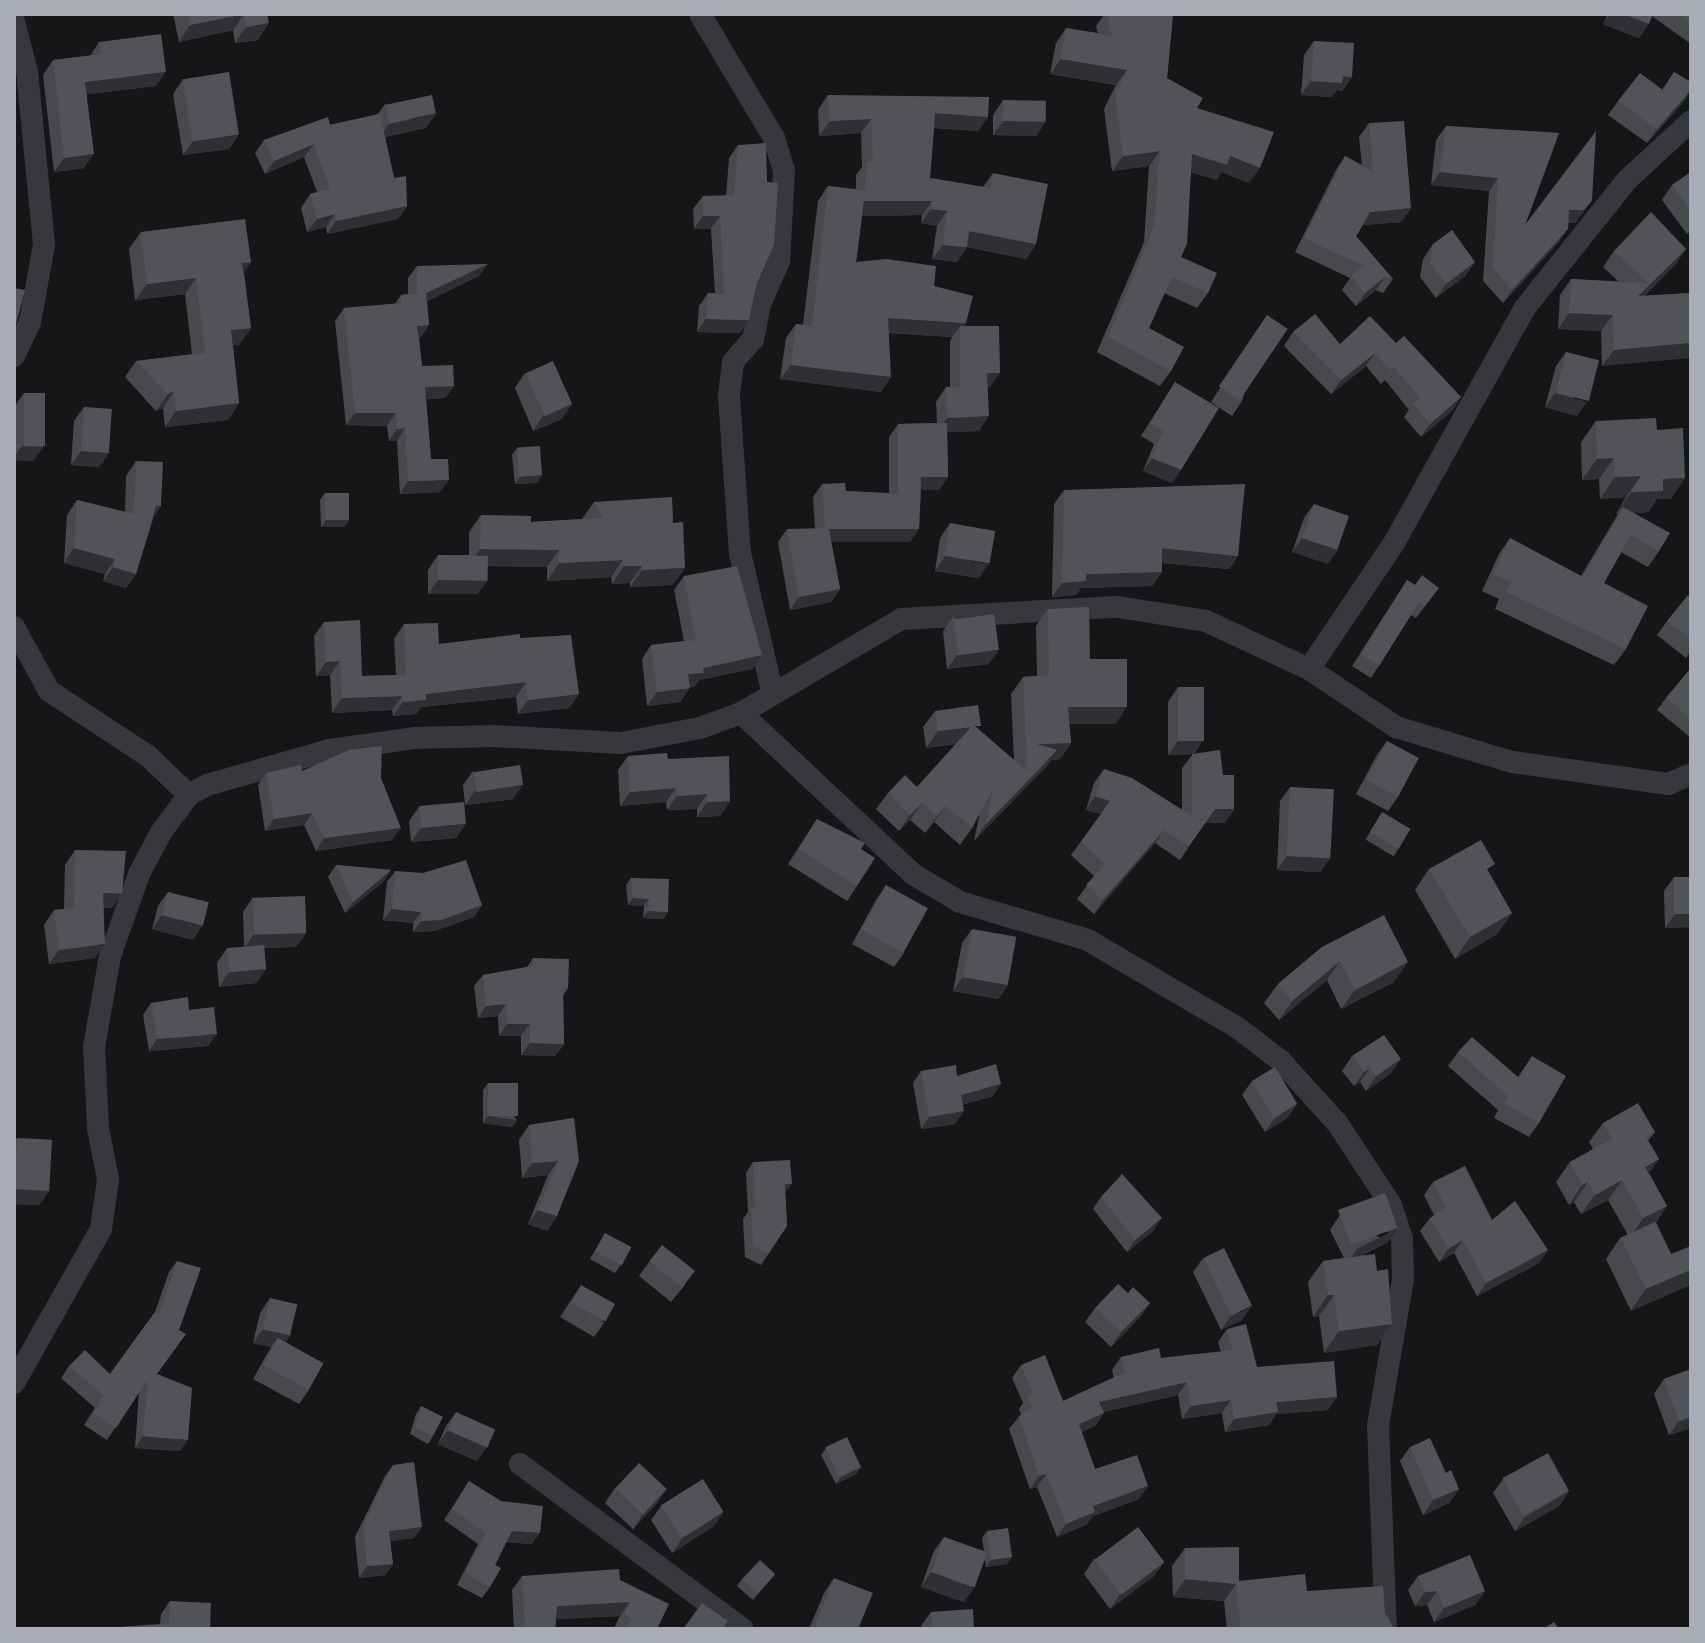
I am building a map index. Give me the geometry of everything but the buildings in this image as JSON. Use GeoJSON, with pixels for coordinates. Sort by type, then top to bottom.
{"type":"FeatureCollection","features":[{"type":"Feature","properties":{"kind":"street"},"geometry":{"type":"LineString","coordinates":[[700,14],[774,138],[784,170],[779,261],[760,304],[753,339],[733,362],[729,397],[740,553],[772,690]]}},
{"type":"Feature","properties":{"kind":"street"},"geometry":{"type":"LineString","coordinates":[[14,22],[27,71],[44,245],[30,322],[14,356]]}},
{"type":"Feature","properties":{"kind":"street"},"geometry":{"type":"LineString","coordinates":[[1309,669],[1394,543],[1524,309],[1627,180],[1691,121]]}},
{"type":"Feature","properties":{"kind":"street"},"geometry":{"type":"LineString","coordinates":[[14,1383],[101,1229],[108,1179],[98,1128],[94,1047],[110,956],[139,874],[189,795],[329,750],[494,736],[621,743],[700,728],[741,713],[772,690],[901,619],[1118,607],[1206,621],[1309,669],[1396,727],[1512,762],[1668,784],[1691,774]]}},
{"type":"Feature","properties":{"kind":"street"},"geometry":{"type":"LineString","coordinates":[[14,627],[49,691],[148,756],[189,795]]}},
{"type":"Feature","properties":{"kind":"street"},"geometry":{"type":"LineString","coordinates":[[741,713],[913,874],[960,902],[1088,940],[1188,998],[1281,1061],[1338,1124],[1391,1205],[1402,1239],[1403,1279],[1378,1425],[1386,1629]]}},
{"type":"Feature","properties":{"kind":"street"},"geometry":{"type":"LineString","coordinates":[[520,1464],[743,1629]]}}]}
